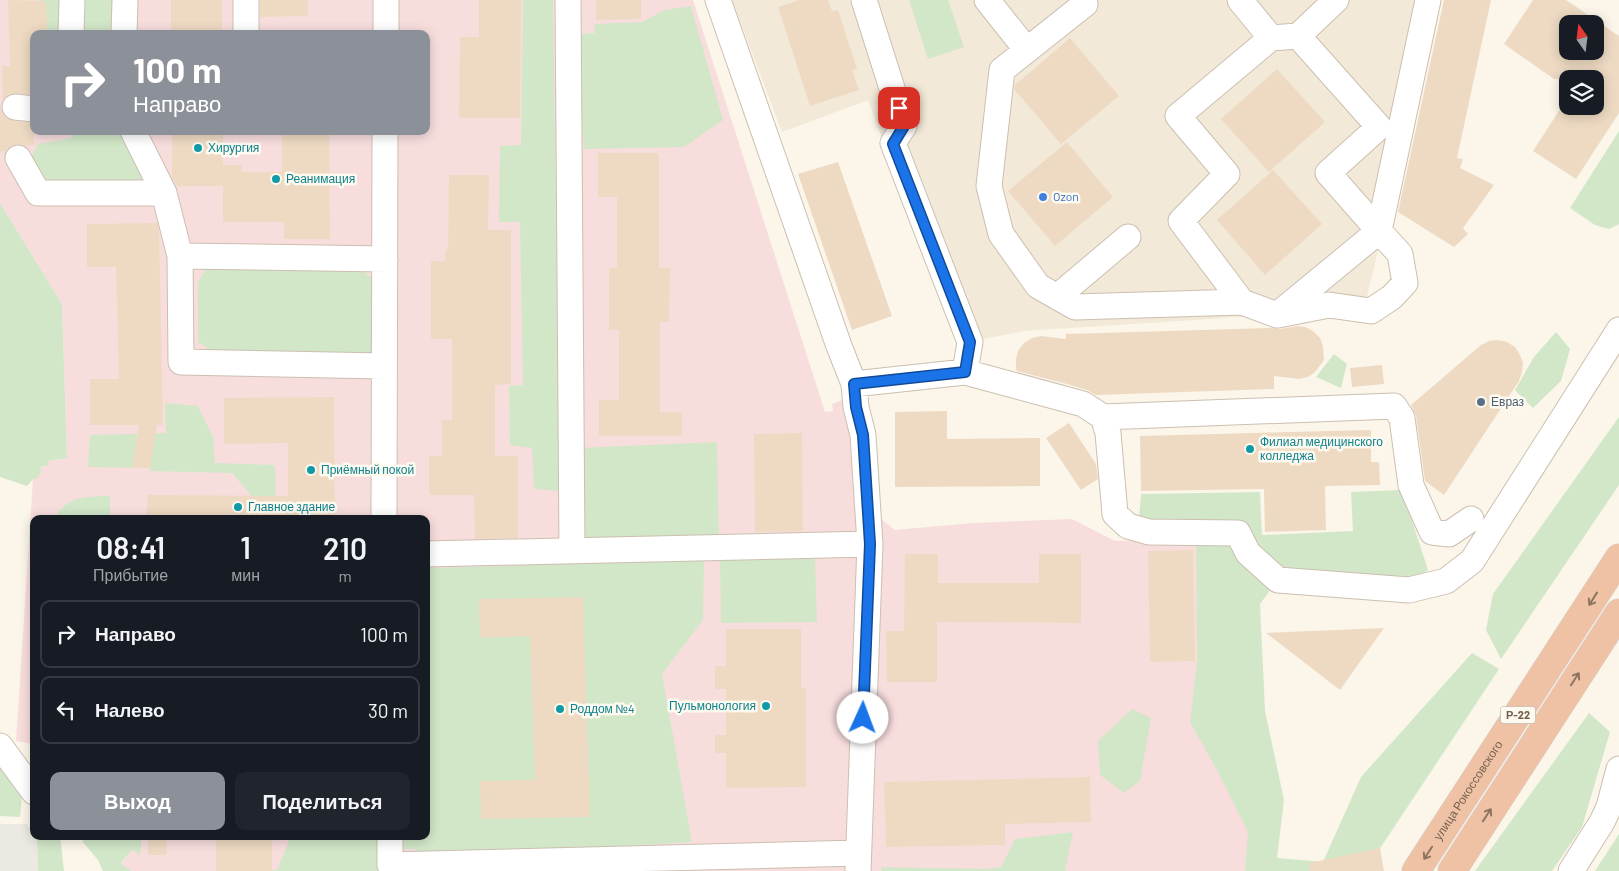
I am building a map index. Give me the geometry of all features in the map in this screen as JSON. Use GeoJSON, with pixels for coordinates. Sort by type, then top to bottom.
{"type":"FeatureCollection","features":[{"type":"Feature","properties":{"kind":"highway","name":"улица Рокоссовского"},"geometry":{"type":"LineString","coordinates":[[1416,871],[1619,558]]}},
{"type":"Feature","properties":{"kind":"highway","name":"Р-22"},"geometry":{"type":"LineString","coordinates":[[1452,871],[1619,613]]}},
{"type":"Feature","properties":{"kind":"street"},"geometry":{"type":"LineString","coordinates":[[71,30],[72,0]]}},
{"type":"Feature","properties":{"kind":"street"},"geometry":{"type":"LineString","coordinates":[[124,0],[124,30]]}},
{"type":"Feature","properties":{"kind":"street"},"geometry":{"type":"LineString","coordinates":[[246,0],[246,30]]}},
{"type":"Feature","properties":{"kind":"street"},"geometry":{"type":"LineString","coordinates":[[386,0],[386,30]]}},
{"type":"Feature","properties":{"kind":"street"},"geometry":{"type":"LineString","coordinates":[[568,0],[572,550]]}},
{"type":"Feature","properties":{"kind":"street"},"geometry":{"type":"LineString","coordinates":[[390,840],[390,866],[585,866],[858,862],[870,544],[863,435],[856,407],[854,384],[718,0]]}},
{"type":"Feature","properties":{"kind":"street"},"geometry":{"type":"LineString","coordinates":[[864,0],[904,126],[893,144],[970,342],[965,372]]}},
{"type":"Feature","properties":{"kind":"street"},"geometry":{"type":"LineString","coordinates":[[987,0],[1026,49]]}},
{"type":"Feature","properties":{"kind":"street"},"geometry":{"type":"LineString","coordinates":[[1240,0],[1271,38]]}},
{"type":"Feature","properties":{"kind":"street"},"geometry":{"type":"LineString","coordinates":[[1242,302],[1181,221],[1227,174],[1178,116],[1271,38],[1298,36],[1336,0]]}},
{"type":"Feature","properties":{"kind":"street"},"geometry":{"type":"LineString","coordinates":[[1277,315],[1379,230],[1428,0]]}},
{"type":"Feature","properties":{"kind":"street"},"geometry":{"type":"LineString","coordinates":[[1085,4],[1002,70],[988,186],[1001,234],[1038,286],[1076,307],[1242,302],[1277,315],[1328,306],[1372,311],[1392,297],[1405,283],[1400,254],[1328,173],[1379,127]]}},
{"type":"Feature","properties":{"kind":"street"},"geometry":{"type":"LineString","coordinates":[[1298,36],[1397,146]]}},
{"type":"Feature","properties":{"kind":"street"},"geometry":{"type":"LineString","coordinates":[[135,135],[164,193],[180,256],[181,362],[384,366]]}},
{"type":"Feature","properties":{"kind":"street"},"geometry":{"type":"LineString","coordinates":[[384,515],[385,135]]}},
{"type":"Feature","properties":{"kind":"street"},"geometry":{"type":"LineString","coordinates":[[18,158],[38,193],[164,193]]}},
{"type":"Feature","properties":{"kind":"street"},"geometry":{"type":"LineString","coordinates":[[1057,297],[1128,237]]}},
{"type":"Feature","properties":{"kind":"street"},"geometry":{"type":"LineString","coordinates":[[180,256],[385,260]]}},
{"type":"Feature","properties":{"kind":"street"},"geometry":{"type":"LineString","coordinates":[[1103,417],[1108,433],[1114,514],[1128,526],[1150,532],[1238,533],[1248,553],[1278,580],[1410,590],[1446,581],[1472,561],[1619,330]]}},
{"type":"Feature","properties":{"kind":"street"},"geometry":{"type":"LineString","coordinates":[[854,384],[965,372],[1082,404],[1103,417],[1394,406],[1402,418],[1410,485],[1432,532],[1449,534],[1471,519]]}},
{"type":"Feature","properties":{"kind":"street"},"geometry":{"type":"LineString","coordinates":[[430,554],[870,544]]}},
{"type":"Feature","properties":{"kind":"street"},"geometry":{"type":"LineString","coordinates":[[0,746],[30,787]]}},
{"type":"Feature","properties":{"kind":"street"},"geometry":{"type":"LineString","coordinates":[[1571,871],[1602,822],[1614,809],[1619,769]]}},
{"type":"Feature","properties":{"kind":"shaded area"},"geometry":{"type":"Polygon","coordinates":[[[0,0],[693,0],[825,412],[833,411],[832,404],[861,393],[877,516],[895,530],[973,523],[1072,519],[1115,541],[1237,537],[1269,871],[131,871],[121,864],[133,849],[140,856],[142,840],[430,840],[430,515],[31,515],[33,479],[40,467],[48,461],[67,458],[62,304],[0,203],[0,0]]]}},
{"type":"Feature","properties":{"kind":"shaded area"},"geometry":{"type":"Polygon","coordinates":[[[732,0],[1438,0],[1364,309],[1024,331],[958,344],[868,100],[782,132],[732,0]]]}},
{"type":"Feature","properties":{"kind":"shaded area"},"geometry":{"type":"Polygon","coordinates":[[[30,525],[30,743],[16,741],[30,525]]]}},
{"type":"Feature","properties":{"kind":"shaded area"},"geometry":{"type":"Polygon","coordinates":[[[0,824],[27,824],[30,828],[30,840],[37,840],[38,871],[0,871],[0,824]]]}},
{"type":"Feature","properties":{"kind":"green space"},"geometry":{"type":"Polygon","coordinates":[[[39,0],[117,0],[114,30],[47,30],[46,2],[39,2],[39,0]]]}},
{"type":"Feature","properties":{"kind":"green space"},"geometry":{"type":"Polygon","coordinates":[[[523,0],[553,0],[560,491],[534,489],[532,448],[510,445],[509,386],[523,385],[520,222],[499,222],[500,146],[521,145],[523,0]]]}},
{"type":"Feature","properties":{"kind":"green space"},"geometry":{"type":"Polygon","coordinates":[[[909,0],[948,0],[964,47],[928,59],[909,0]]]}},
{"type":"Feature","properties":{"kind":"green space"},"geometry":{"type":"Polygon","coordinates":[[[691,6],[723,120],[684,147],[584,149],[576,34],[595,33],[594,24],[642,22],[665,10],[691,6]]]}},
{"type":"Feature","properties":{"kind":"green space"},"geometry":{"type":"Polygon","coordinates":[[[1619,131],[1619,224],[1609,229],[1595,225],[1570,208],[1619,131]]]}},
{"type":"Feature","properties":{"kind":"green space"},"geometry":{"type":"Polygon","coordinates":[[[72,135],[125,135],[153,186],[77,188],[37,179],[28,162],[38,144],[71,138],[72,135]]]}},
{"type":"Feature","properties":{"kind":"green space"},"geometry":{"type":"Polygon","coordinates":[[[0,203],[62,304],[67,458],[48,461],[49,465],[40,467],[41,472],[37,479],[33,479],[27,486],[0,477],[0,203]]]}},
{"type":"Feature","properties":{"kind":"green space"},"geometry":{"type":"Polygon","coordinates":[[[211,263],[354,263],[373,279],[372,354],[217,354],[198,342],[198,281],[211,263]]]}},
{"type":"Feature","properties":{"kind":"green space"},"geometry":{"type":"Polygon","coordinates":[[[1556,332],[1570,349],[1561,381],[1533,408],[1515,390],[1534,357],[1556,332]]]}},
{"type":"Feature","properties":{"kind":"green space"},"geometry":{"type":"Polygon","coordinates":[[[1334,354],[1347,364],[1341,388],[1316,377],[1334,354]]]}},
{"type":"Feature","properties":{"kind":"green space"},"geometry":{"type":"Polygon","coordinates":[[[165,403],[198,406],[213,437],[215,463],[275,465],[276,506],[260,506],[232,473],[150,471],[150,468],[88,467],[90,435],[166,433],[165,403]]]}},
{"type":"Feature","properties":{"kind":"green space"},"geometry":{"type":"Polygon","coordinates":[[[1619,417],[1619,485],[1501,659],[1486,630],[1493,594],[1619,417]]]}},
{"type":"Feature","properties":{"kind":"green space"},"geometry":{"type":"Polygon","coordinates":[[[717,442],[719,537],[581,538],[579,448],[717,442]]]}},
{"type":"Feature","properties":{"kind":"green space"},"geometry":{"type":"Polygon","coordinates":[[[1402,490],[1428,570],[1407,584],[1282,574],[1260,604],[1265,711],[1284,800],[1277,858],[1323,862],[1361,777],[1472,653],[1499,669],[1365,871],[1245,871],[1248,832],[1190,722],[1197,662],[1196,523],[1139,518],[1141,494],[1260,492],[1262,535],[1353,531],[1351,492],[1402,490]]]}},
{"type":"Feature","properties":{"kind":"green space"},"geometry":{"type":"Polygon","coordinates":[[[110,496],[110,515],[56,515],[71,501],[85,497],[110,496]]]}},
{"type":"Feature","properties":{"kind":"green space"},"geometry":{"type":"Polygon","coordinates":[[[720,557],[815,557],[817,622],[721,623],[720,557]]]}},
{"type":"Feature","properties":{"kind":"green space"},"geometry":{"type":"Polygon","coordinates":[[[704,560],[703,620],[662,674],[692,842],[570,849],[417,871],[416,849],[384,850],[382,871],[252,871],[277,870],[288,840],[430,840],[430,566],[432,568],[704,560]]]}},
{"type":"Feature","properties":{"kind":"green space"},"geometry":{"type":"Polygon","coordinates":[[[1132,709],[1151,718],[1140,781],[1124,793],[1100,775],[1098,741],[1132,709]]]}},
{"type":"Feature","properties":{"kind":"green space"},"geometry":{"type":"Polygon","coordinates":[[[1589,713],[1610,732],[1582,827],[1552,871],[1475,871],[1589,713]]]}},
{"type":"Feature","properties":{"kind":"green space"},"geometry":{"type":"Polygon","coordinates":[[[0,768],[22,796],[20,817],[0,816],[0,768]]]}},
{"type":"Feature","properties":{"kind":"green space"},"geometry":{"type":"Polygon","coordinates":[[[1073,832],[1065,871],[881,871],[882,867],[986,869],[1001,867],[1015,839],[1073,832]]]}},
{"type":"Feature","properties":{"kind":"green space"},"geometry":{"type":"Polygon","coordinates":[[[1619,834],[1619,871],[1595,871],[1619,834]]]}},
{"type":"Feature","properties":{"kind":"green space"},"geometry":{"type":"Polygon","coordinates":[[[37,840],[60,840],[64,871],[38,871],[37,840]]]}},
{"type":"Feature","properties":{"kind":"green space"},"geometry":{"type":"Polygon","coordinates":[[[142,840],[140,856],[133,849],[121,863],[131,871],[103,871],[98,860],[82,841],[142,840]]]}},
{"type":"Feature","properties":{"kind":"building"},"geometry":{"type":"Polygon","coordinates":[[[8,0],[46,1],[47,30],[30,30],[30,95],[10,94],[3,100],[2,66],[10,66],[8,0]]]}},
{"type":"Feature","properties":{"kind":"building"},"geometry":{"type":"Polygon","coordinates":[[[171,0],[222,0],[222,30],[171,30],[171,0]]]}},
{"type":"Feature","properties":{"kind":"building"},"geometry":{"type":"Polygon","coordinates":[[[260,0],[308,0],[308,16],[260,17],[260,0]]]}},
{"type":"Feature","properties":{"kind":"building"},"geometry":{"type":"Polygon","coordinates":[[[479,0],[521,0],[520,118],[459,118],[460,37],[479,37],[479,0]]]}},
{"type":"Feature","properties":{"kind":"building"},"geometry":{"type":"Polygon","coordinates":[[[596,0],[641,0],[641,19],[596,20],[596,0]]]}},
{"type":"Feature","properties":{"kind":"building"},"geometry":{"type":"Polygon","coordinates":[[[799,0],[828,0],[832,11],[838,10],[857,69],[852,70],[859,90],[810,106],[778,7],[799,0]]]}},
{"type":"Feature","properties":{"kind":"building"},"geometry":{"type":"Polygon","coordinates":[[[1444,0],[1491,0],[1457,158],[1463,159],[1460,168],[1494,185],[1463,228],[1468,234],[1454,247],[1398,212],[1444,0]]]}},
{"type":"Feature","properties":{"kind":"building"},"geometry":{"type":"Polygon","coordinates":[[[1533,0],[1566,0],[1588,15],[1559,15],[1559,60],[1604,60],[1604,26],[1619,36],[1619,113],[1576,179],[1533,151],[1559,111],[1559,115],[1604,115],[1604,70],[1559,70],[1559,79],[1554,79],[1504,44],[1533,0]]]}},
{"type":"Feature","properties":{"kind":"building"},"geometry":{"type":"Polygon","coordinates":[[[1070,38],[1119,96],[1061,144],[1014,89],[1015,85],[1070,38]]]}},
{"type":"Feature","properties":{"kind":"building"},"geometry":{"type":"Polygon","coordinates":[[[1277,69],[1325,122],[1269,172],[1221,119],[1277,69]]]}},
{"type":"Feature","properties":{"kind":"building"},"geometry":{"type":"Polygon","coordinates":[[[0,105],[2,113],[7,119],[30,123],[30,135],[34,135],[34,145],[18,144],[10,146],[6,151],[0,152],[0,105]]]}},
{"type":"Feature","properties":{"kind":"building","name":"Реанимация"},"geometry":{"type":"Polygon","coordinates":[[[172,135],[223,135],[223,165],[242,165],[242,172],[282,172],[282,135],[329,135],[330,239],[284,239],[284,222],[223,222],[223,186],[177,186],[172,177],[172,135]]]}},
{"type":"Feature","properties":{"kind":"building"},"geometry":{"type":"Polygon","coordinates":[[[1067,142],[1113,197],[1055,246],[1008,191],[1067,142]]]}},
{"type":"Feature","properties":{"kind":"building"},"geometry":{"type":"Polygon","coordinates":[[[598,153],[659,153],[659,268],[670,268],[669,322],[660,322],[660,412],[682,412],[682,436],[599,436],[599,400],[619,400],[619,330],[609,330],[609,268],[617,268],[617,197],[598,197],[598,153]]]}},
{"type":"Feature","properties":{"kind":"building"},"geometry":{"type":"Polygon","coordinates":[[[838,162],[892,316],[852,330],[798,174],[838,162]]]}},
{"type":"Feature","properties":{"kind":"building"},"geometry":{"type":"Polygon","coordinates":[[[1273,170],[1322,224],[1265,275],[1217,220],[1273,170]]]}},
{"type":"Feature","properties":{"kind":"building"},"geometry":{"type":"Polygon","coordinates":[[[449,175],[489,175],[488,230],[511,230],[511,384],[495,385],[495,456],[518,456],[518,538],[475,539],[474,495],[429,495],[429,456],[442,456],[442,420],[452,420],[452,339],[431,339],[431,261],[445,261],[446,249],[448,249],[449,175]]]}},
{"type":"Feature","properties":{"kind":"building"},"geometry":{"type":"Polygon","coordinates":[[[157,223],[159,230],[163,425],[157,425],[150,468],[132,467],[139,425],[90,425],[90,379],[119,379],[116,267],[87,267],[87,224],[157,223]]]}},
{"type":"Feature","properties":{"kind":"building"},"geometry":{"type":"Polygon","coordinates":[[[1298,326],[1313,331],[1320,338],[1323,346],[1324,360],[1315,372],[1308,377],[1299,379],[1274,376],[1274,389],[1096,395],[1087,390],[1017,371],[1016,369],[1018,351],[1024,343],[1032,338],[1041,336],[1066,339],[1066,334],[1280,329],[1298,326]]]}},
{"type":"Feature","properties":{"kind":"building"},"geometry":{"type":"Polygon","coordinates":[[[1489,341],[1507,342],[1515,347],[1520,355],[1523,363],[1519,381],[1444,495],[1425,481],[1416,416],[1411,405],[1481,345],[1489,341]]]}},
{"type":"Feature","properties":{"kind":"building"},"geometry":{"type":"Polygon","coordinates":[[[1382,365],[1384,384],[1352,387],[1350,368],[1382,365]]]}},
{"type":"Feature","properties":{"kind":"building","name":"Приёмный покой"},"geometry":{"type":"Polygon","coordinates":[[[334,397],[335,515],[146,515],[148,495],[288,496],[288,443],[224,444],[224,398],[334,397]]]}},
{"type":"Feature","properties":{"kind":"building"},"geometry":{"type":"Polygon","coordinates":[[[947,411],[947,439],[1040,438],[1040,486],[895,487],[895,412],[947,411]]]}},
{"type":"Feature","properties":{"kind":"building"},"geometry":{"type":"Polygon","coordinates":[[[1069,423],[1096,464],[1098,479],[1081,490],[1046,438],[1069,423]]]}},
{"type":"Feature","properties":{"kind":"building","name":"Филиал медицинского колледжа"},"geometry":{"type":"Polygon","coordinates":[[[1371,430],[1371,462],[1379,462],[1380,485],[1325,486],[1326,530],[1265,532],[1264,489],[1141,491],[1140,436],[1371,430]]]}},
{"type":"Feature","properties":{"kind":"building"},"geometry":{"type":"Polygon","coordinates":[[[802,433],[803,531],[755,532],[754,434],[802,433]]]}},
{"type":"Feature","properties":{"kind":"building"},"geometry":{"type":"Polygon","coordinates":[[[1193,550],[1195,661],[1150,662],[1148,551],[1193,550]]]}},
{"type":"Feature","properties":{"kind":"building"},"geometry":{"type":"Polygon","coordinates":[[[905,554],[938,554],[938,583],[1039,583],[1039,554],[1081,554],[1081,623],[937,622],[937,682],[887,682],[886,631],[904,631],[905,554]]]}},
{"type":"Feature","properties":{"kind":"building","name":"Роддом №4"},"geometry":{"type":"Polygon","coordinates":[[[583,597],[590,817],[481,819],[480,781],[535,780],[530,636],[480,638],[479,599],[583,597]]]}},
{"type":"Feature","properties":{"kind":"building"},"geometry":{"type":"Polygon","coordinates":[[[1384,628],[1340,690],[1266,633],[1384,628]]]}},
{"type":"Feature","properties":{"kind":"building","name":"Пульмонология"},"geometry":{"type":"Polygon","coordinates":[[[726,629],[801,629],[801,688],[806,688],[806,787],[726,788],[726,753],[715,753],[715,735],[726,735],[726,689],[715,689],[715,666],[726,666],[726,629]]]}},
{"type":"Feature","properties":{"kind":"building"},"geometry":{"type":"Polygon","coordinates":[[[1090,777],[1091,822],[1005,824],[1005,845],[886,847],[884,782],[1090,777]]]}},
{"type":"Feature","properties":{"kind":"building"},"geometry":{"type":"Polygon","coordinates":[[[148,840],[166,840],[167,855],[148,855],[148,840]]]}},
{"type":"Feature","properties":{"kind":"building"},"geometry":{"type":"Polygon","coordinates":[[[216,840],[272,840],[272,871],[216,871],[216,840]]]}},
{"type":"Feature","properties":{"kind":"building"},"geometry":{"type":"Polygon","coordinates":[[[1380,848],[1384,871],[1310,871],[1309,863],[1380,848]]]}},
{"type":"Feature","properties":{"kind":"place","name":"Хирургия"},"geometry":{"type":"Point","coordinates":[198,148]}},
{"type":"Feature","properties":{"kind":"place","name":"Реанимация"},"geometry":{"type":"Point","coordinates":[276,179]}},
{"type":"Feature","properties":{"kind":"place","name":"Ozon"},"geometry":{"type":"Point","coordinates":[1043,197]}},
{"type":"Feature","properties":{"kind":"place","name":"Евраз"},"geometry":{"type":"Point","coordinates":[1481,402]}},
{"type":"Feature","properties":{"kind":"place","name":"Филиал медицинского колледжа"},"geometry":{"type":"Point","coordinates":[1250,449]}},
{"type":"Feature","properties":{"kind":"place","name":"Приёмный покой"},"geometry":{"type":"Point","coordinates":[311,470]}},
{"type":"Feature","properties":{"kind":"place","name":"Главное здание"},"geometry":{"type":"Point","coordinates":[238,507]}},
{"type":"Feature","properties":{"kind":"place","name":"Пульмонология"},"geometry":{"type":"Point","coordinates":[766,706]}},
{"type":"Feature","properties":{"kind":"place","name":"Роддом №4"},"geometry":{"type":"Point","coordinates":[560,709]}},
{"type":"Feature","properties":{"kind":"route"},"geometry":{"type":"LineString","coordinates":[[863,718],[870,544],[863,435],[856,407],[854,384],[965,372],[970,342],[893,144],[904,126],[899,108]]}}]}
